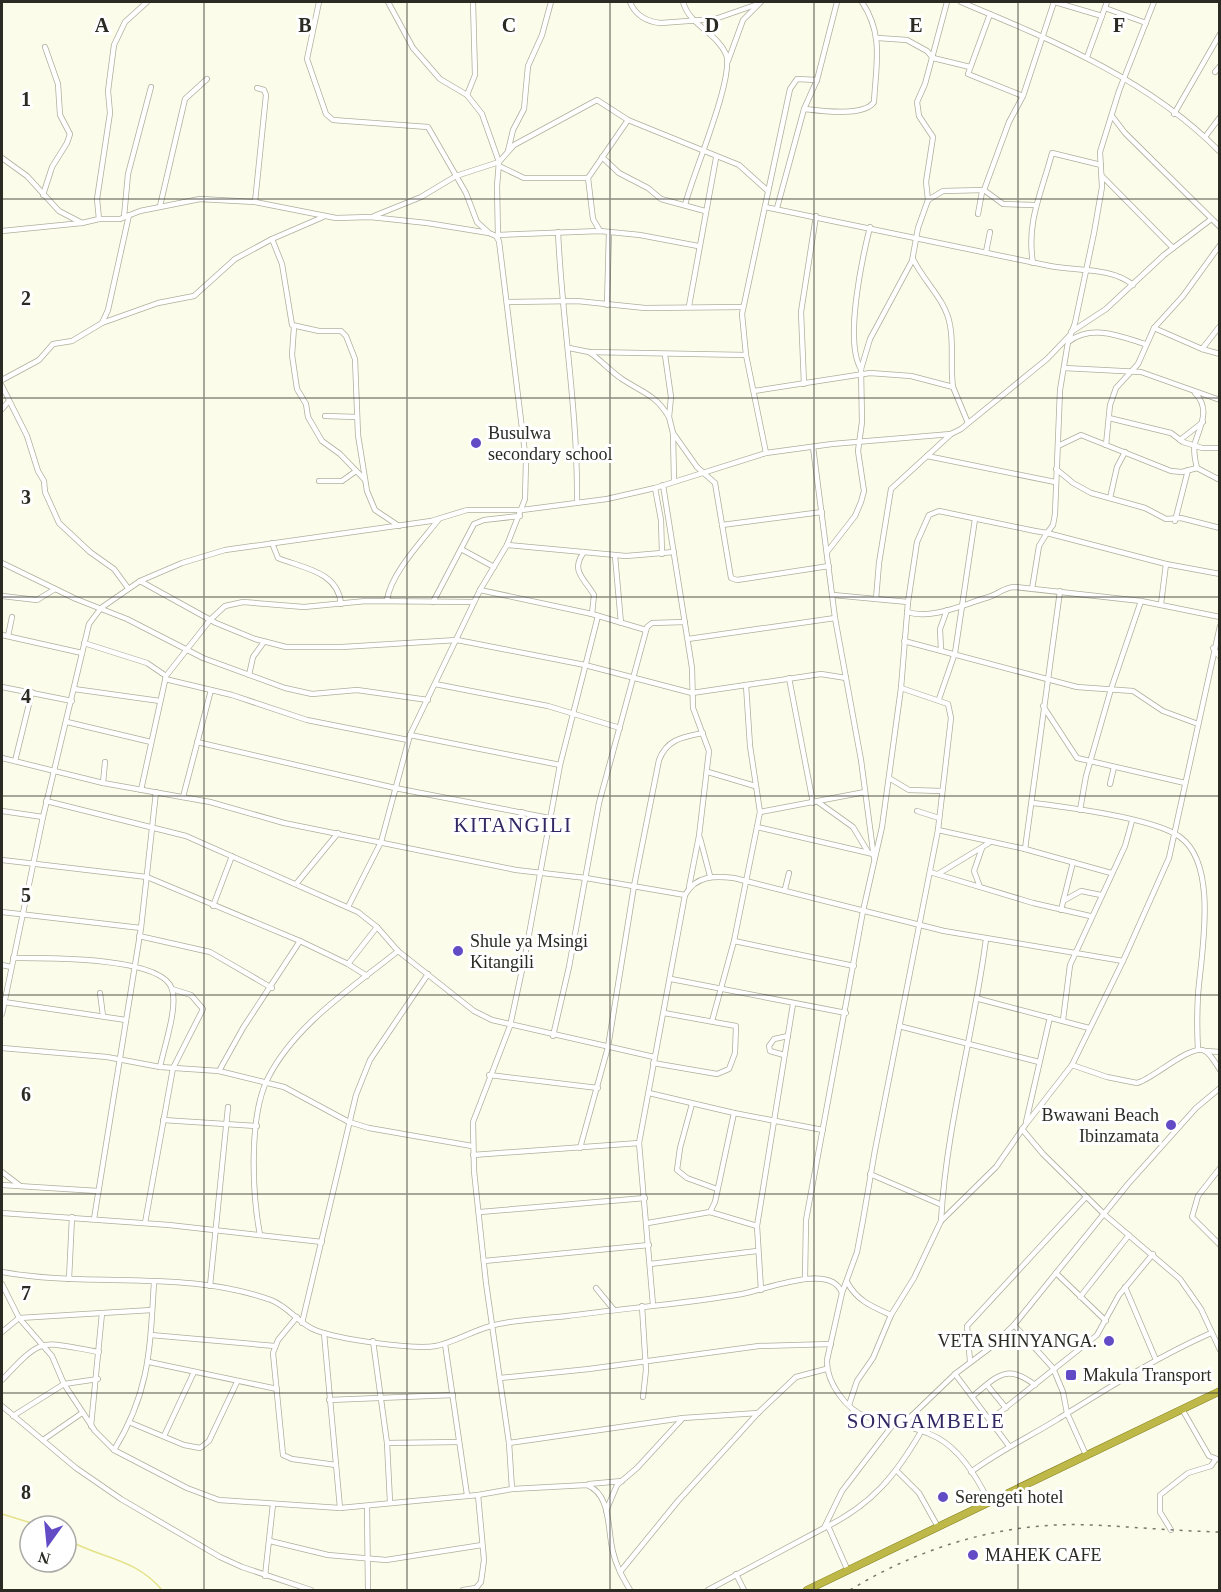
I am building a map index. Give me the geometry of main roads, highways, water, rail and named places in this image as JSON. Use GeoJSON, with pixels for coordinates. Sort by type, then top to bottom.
{"type":"FeatureCollection","features":[{"type":"Feature","properties":{"kind":"highway"},"geometry":{"type":"LineString","coordinates":[[807,1590],[1220,1390]]}},
{"type":"Feature","properties":{"kind":"waterway"},"geometry":{"type":"LineString","coordinates":[[2,1514],[18,1519]]}},
{"type":"Feature","properties":{"kind":"waterway"},"geometry":{"type":"LineString","coordinates":[[78,1545],[129,1565],[151,1579],[162,1590]]}},
{"type":"Feature","properties":{"kind":"railway"},"geometry":{"type":"LineString","coordinates":[[850,1590],[878,1574],[936,1549],[997,1532],[1028,1527],[1092,1525],[1220,1532]]}},
{"type":"Feature","properties":{"kind":"place","name":"Busulwa secondary school"},"geometry":{"type":"Point","coordinates":[476,443]}},
{"type":"Feature","properties":{"kind":"place","name":"Shule ya Msingi Kitangili"},"geometry":{"type":"Point","coordinates":[458,951]}},
{"type":"Feature","properties":{"kind":"place","name":"Bwawani Beach Ibinzamata"},"geometry":{"type":"Point","coordinates":[1171,1125]}},
{"type":"Feature","properties":{"kind":"place","name":"VETA SHINYANGA."},"geometry":{"type":"Point","coordinates":[1109,1341]}},
{"type":"Feature","properties":{"kind":"place","name":"Makula Transport"},"geometry":{"type":"Point","coordinates":[1071,1375]}},
{"type":"Feature","properties":{"kind":"place","name":"Serengeti hotel"},"geometry":{"type":"Point","coordinates":[943,1497]}},
{"type":"Feature","properties":{"kind":"place","name":"MAHEK CAFE"},"geometry":{"type":"Point","coordinates":[973,1555]}},
{"type":"Feature","properties":{"kind":"district","name":"KITANGILI"},"geometry":{"type":"Point","coordinates":[513,825]}},
{"type":"Feature","properties":{"kind":"district","name":"SONGAMBELE"},"geometry":{"type":"Point","coordinates":[926,1421]}}]}
